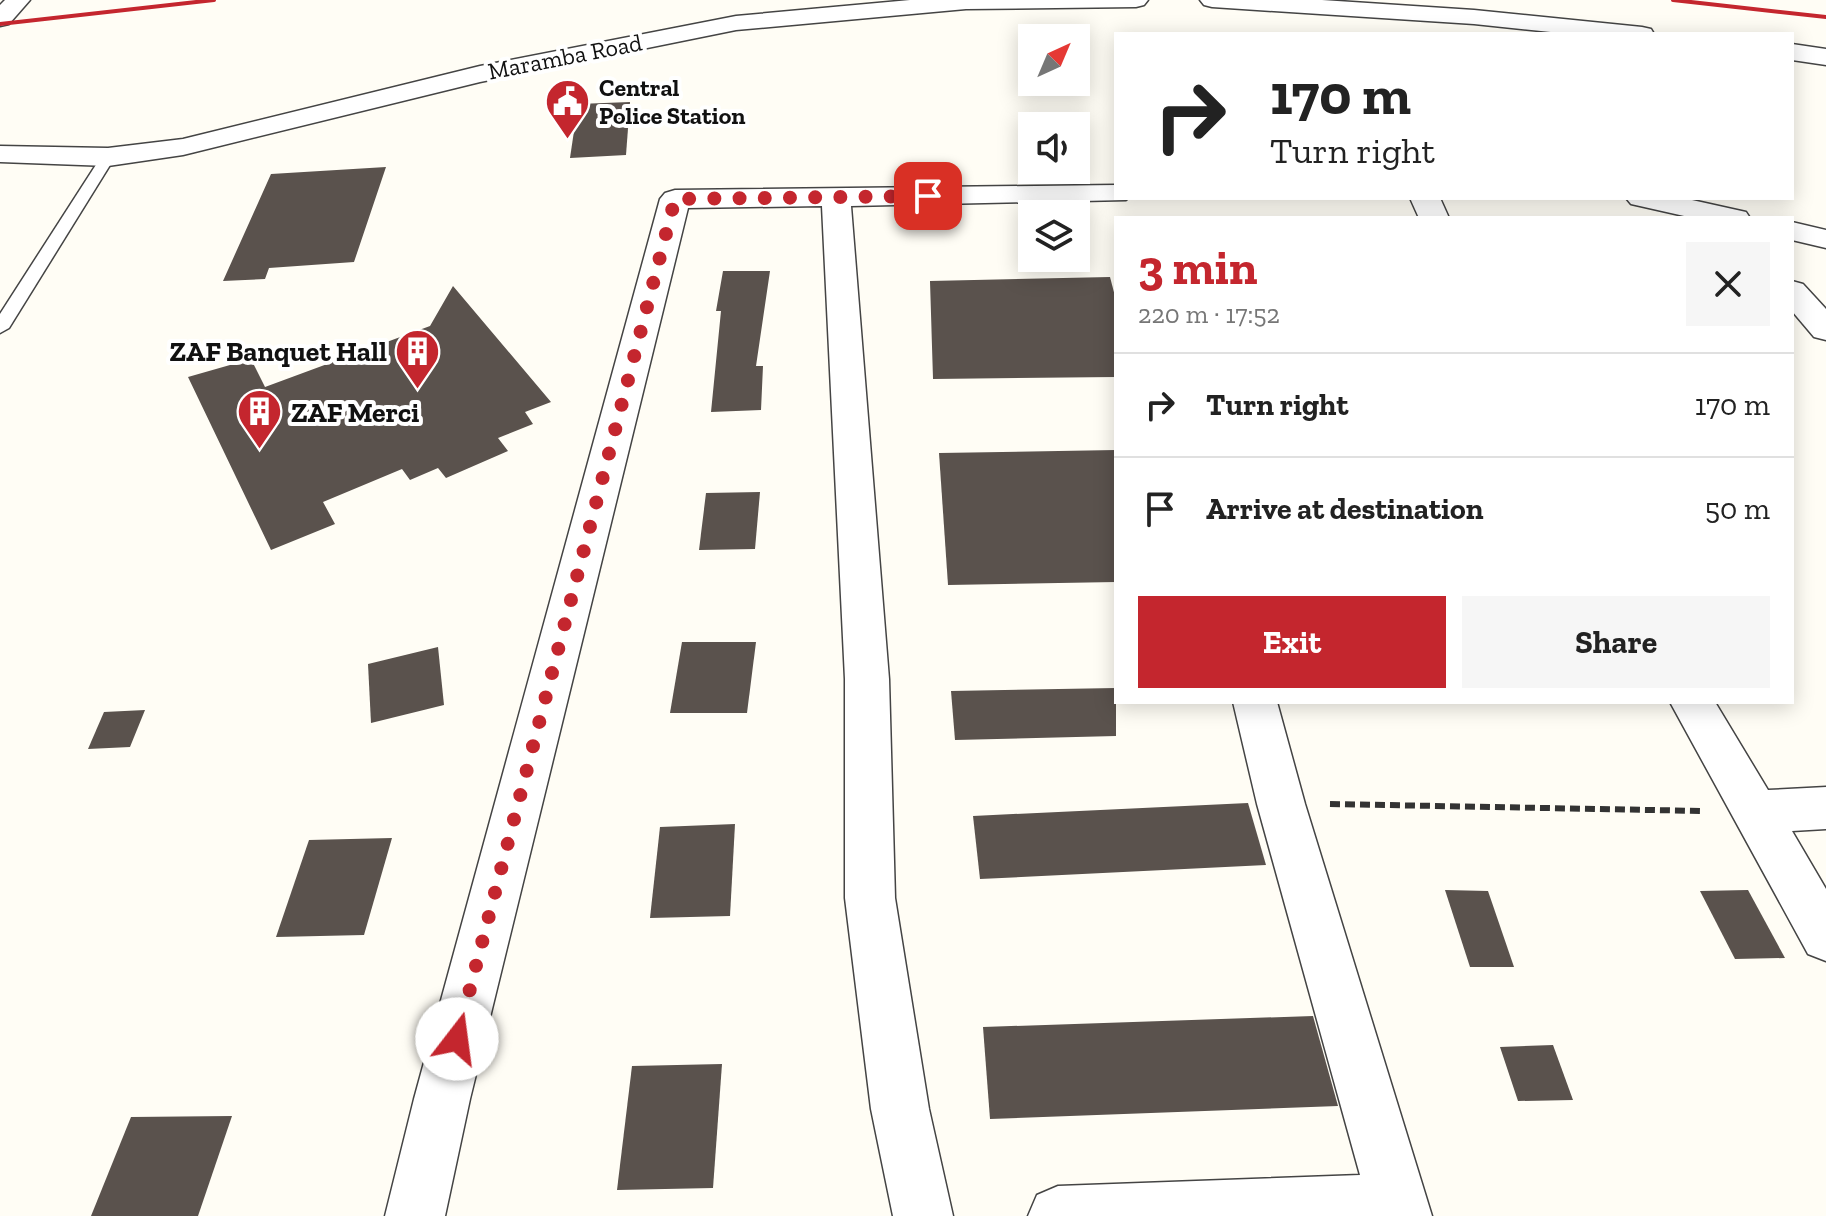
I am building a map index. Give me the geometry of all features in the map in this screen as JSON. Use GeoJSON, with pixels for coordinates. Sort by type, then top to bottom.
{"type":"FeatureCollection","features":[{"type":"Feature","properties":{"kind":"street"},"geometry":{"type":"LineString","coordinates":[[0,19],[18,0]]}},
{"type":"Feature","properties":{"kind":"street","name":"Maramba Road"},"geometry":{"type":"LineString","coordinates":[[0,154],[108,157],[183,147],[480,74],[736,23],[966,2],[1136,0]]}},
{"type":"Feature","properties":{"kind":"street"},"geometry":{"type":"LineString","coordinates":[[1212,0],[1474,17],[1622,32]]}},
{"type":"Feature","properties":{"kind":"street"},"geometry":{"type":"LineString","coordinates":[[1794,52],[1826,57]]}},
{"type":"Feature","properties":{"kind":"street"},"geometry":{"type":"LineString","coordinates":[[836,197],[867,679],[870,898],[900,1109],[923,1216]]}},
{"type":"Feature","properties":{"kind":"street"},"geometry":{"type":"LineString","coordinates":[[415,1216],[446,1084],[675,199],[836,197],[1115,202]]}},
{"type":"Feature","properties":{"kind":"street"},"geometry":{"type":"LineString","coordinates":[[1650,200],[1724,216]]}},
{"type":"Feature","properties":{"kind":"street"},"geometry":{"type":"LineString","coordinates":[[1794,231],[1826,239]]}},
{"type":"Feature","properties":{"kind":"street"},"geometry":{"type":"LineString","coordinates":[[1794,293],[1826,330]]}},
{"type":"Feature","properties":{"kind":"street"},"geometry":{"type":"LineString","coordinates":[[1058,1216],[1400,1210],[1281,804],[1256,704]]}},
{"type":"Feature","properties":{"kind":"street"},"geometry":{"type":"LineString","coordinates":[[1693,704],[1826,937]]}},
{"type":"Feature","properties":{"kind":"street"},"geometry":{"type":"LineString","coordinates":[[1756,812],[1826,808]]}},
{"type":"Feature","properties":{"kind":"lane"},"geometry":{"type":"LineString","coordinates":[[0,328],[108,157]]}},
{"type":"Feature","properties":{"kind":"path"},"geometry":{"type":"LineString","coordinates":[[1281,804],[1756,812]]}},
{"type":"Feature","properties":{"kind":"building"},"geometry":{"type":"Polygon","coordinates":[[[630,102],[626,155],[570,158],[578,104],[630,102]]]}},
{"type":"Feature","properties":{"kind":"building"},"geometry":{"type":"Polygon","coordinates":[[[386,167],[354,262],[269,268],[265,279],[223,281],[271,174],[386,167]]]}},
{"type":"Feature","properties":{"kind":"building"},"geometry":{"type":"Polygon","coordinates":[[[723,271],[770,271],[756,366],[763,366],[761,410],[711,412],[721,311],[716,311],[723,271]]]}},
{"type":"Feature","properties":{"kind":"building"},"geometry":{"type":"Polygon","coordinates":[[[1110,277],[1114,292],[1114,377],[933,379],[930,281],[1110,277]]]}},
{"type":"Feature","properties":{"kind":"building","name":"ZAF Banquet Hall"},"geometry":{"type":"Polygon","coordinates":[[[453,286],[551,402],[525,412],[533,424],[498,438],[508,451],[446,478],[438,468],[410,480],[402,469],[323,502],[335,524],[271,550],[188,377],[251,359],[265,387],[430,326],[453,286]]]}},
{"type":"Feature","properties":{"kind":"building"},"geometry":{"type":"Polygon","coordinates":[[[1114,450],[1114,582],[948,585],[939,453],[1114,450]]]}},
{"type":"Feature","properties":{"kind":"building"},"geometry":{"type":"Polygon","coordinates":[[[760,492],[755,549],[699,550],[706,493],[760,492]]]}},
{"type":"Feature","properties":{"kind":"building"},"geometry":{"type":"Polygon","coordinates":[[[682,642],[756,642],[747,713],[670,713],[682,642]]]}},
{"type":"Feature","properties":{"kind":"building"},"geometry":{"type":"Polygon","coordinates":[[[438,647],[444,705],[371,723],[368,664],[438,647]]]}},
{"type":"Feature","properties":{"kind":"building"},"geometry":{"type":"Polygon","coordinates":[[[1114,688],[1116,736],[955,740],[951,691],[1114,688]]]}},
{"type":"Feature","properties":{"kind":"building"},"geometry":{"type":"Polygon","coordinates":[[[145,710],[130,747],[88,749],[104,712],[145,710]]]}},
{"type":"Feature","properties":{"kind":"building"},"geometry":{"type":"Polygon","coordinates":[[[1248,803],[1266,865],[980,879],[973,816],[1248,803]]]}},
{"type":"Feature","properties":{"kind":"building"},"geometry":{"type":"Polygon","coordinates":[[[735,824],[730,916],[650,918],[660,827],[735,824]]]}},
{"type":"Feature","properties":{"kind":"building"},"geometry":{"type":"Polygon","coordinates":[[[392,838],[364,935],[276,937],[309,840],[392,838]]]}},
{"type":"Feature","properties":{"kind":"building"},"geometry":{"type":"Polygon","coordinates":[[[1445,890],[1488,891],[1514,967],[1470,967],[1445,890]]]}},
{"type":"Feature","properties":{"kind":"building"},"geometry":{"type":"Polygon","coordinates":[[[1748,890],[1785,958],[1735,959],[1700,891],[1748,890]]]}},
{"type":"Feature","properties":{"kind":"building"},"geometry":{"type":"Polygon","coordinates":[[[1313,1016],[1338,1106],[990,1119],[983,1027],[1313,1016]]]}},
{"type":"Feature","properties":{"kind":"building"},"geometry":{"type":"Polygon","coordinates":[[[1553,1045],[1573,1100],[1518,1101],[1500,1047],[1553,1045]]]}},
{"type":"Feature","properties":{"kind":"building"},"geometry":{"type":"Polygon","coordinates":[[[722,1064],[713,1188],[617,1190],[632,1066],[722,1064]]]}},
{"type":"Feature","properties":{"kind":"building"},"geometry":{"type":"Polygon","coordinates":[[[232,1116],[198,1216],[91,1216],[131,1117],[232,1116]]]}},
{"type":"Feature","properties":{"kind":"railway"},"geometry":{"type":"LineString","coordinates":[[0,24],[214,0]]}},
{"type":"Feature","properties":{"kind":"railway"},"geometry":{"type":"LineString","coordinates":[[1673,0],[1826,17]]}},
{"type":"Feature","properties":{"kind":"place","name":"Central Police Station"},"geometry":{"type":"Point","coordinates":[568,141]}},
{"type":"Feature","properties":{"kind":"place","name":"ZAF Banquet Hall"},"geometry":{"type":"Point","coordinates":[418,390]}},
{"type":"Feature","properties":{"kind":"place","name":"ZAF Merci"},"geometry":{"type":"Point","coordinates":[260,451]}},
{"type":"Feature","properties":{"kind":"route"},"geometry":{"type":"LineString","coordinates":[[457,1039],[675,199],[928,196]]}}]}
